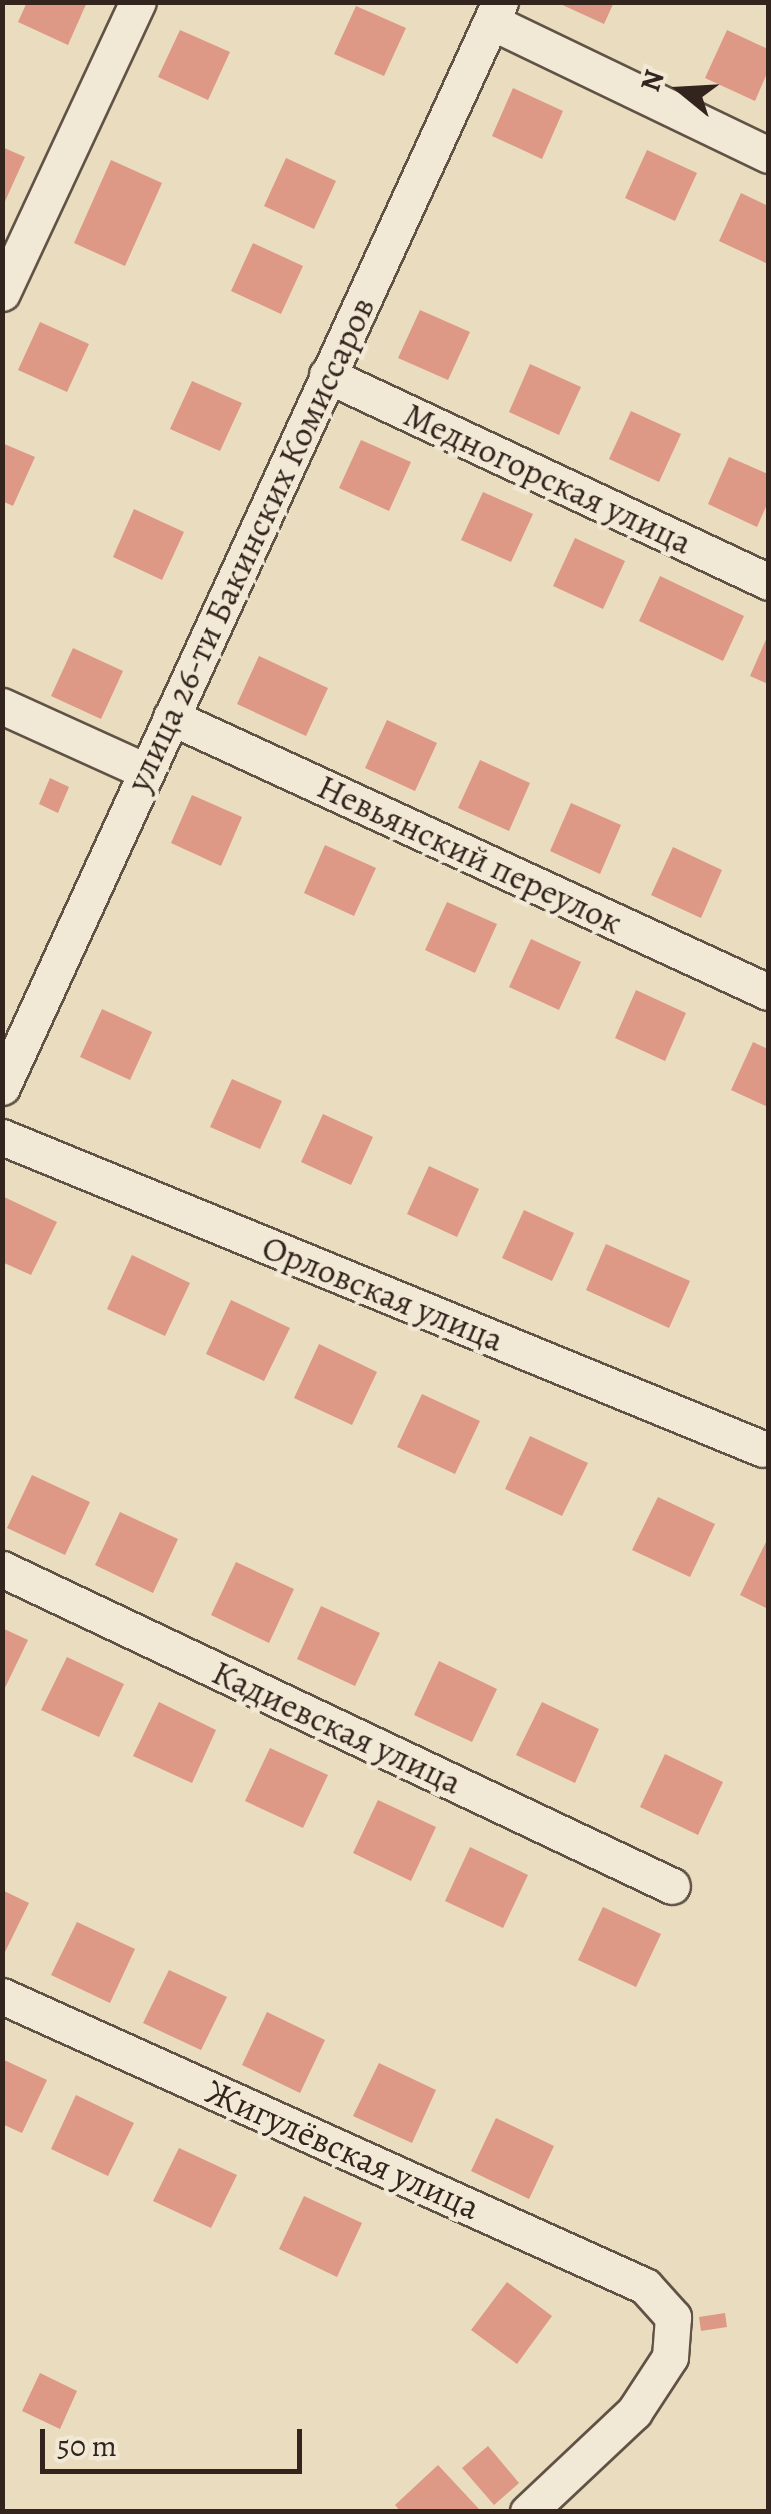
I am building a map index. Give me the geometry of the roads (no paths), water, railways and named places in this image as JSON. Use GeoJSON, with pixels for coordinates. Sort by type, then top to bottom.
{"type":"FeatureCollection","features":[{"type":"Feature","properties":{"kind":"street"},"geometry":{"type":"LineString","coordinates":[[2,293],[138,2]]}},
{"type":"Feature","properties":{"kind":"street"},"geometry":{"type":"LineString","coordinates":[[496,12],[768,154]]}},
{"type":"Feature","properties":{"kind":"street","name":"улица 26-ти Бакинских Комиссаров"},"geometry":{"type":"LineString","coordinates":[[2,1088],[496,12]]}},
{"type":"Feature","properties":{"kind":"street","name":"Медногорская улица"},"geometry":{"type":"LineString","coordinates":[[327,376],[768,582]]}},
{"type":"Feature","properties":{"kind":"street"},"geometry":{"type":"LineString","coordinates":[[2,706],[145,770]]}},
{"type":"Feature","properties":{"kind":"street","name":"Невьянский переулок"},"geometry":{"type":"LineString","coordinates":[[171,717],[768,992]]}},
{"type":"Feature","properties":{"kind":"street","name":"Орловская улица"},"geometry":{"type":"LineString","coordinates":[[2,1137],[762,1449]]}},
{"type":"Feature","properties":{"kind":"street","name":"Кадиевская улица"},"geometry":{"type":"LineString","coordinates":[[2,1569],[672,1886]]}},
{"type":"Feature","properties":{"kind":"street","name":"Жигулёвская улица"},"geometry":{"type":"LineString","coordinates":[[2,1996],[645,2286],[673,2317],[670,2357],[634,2412],[528,2512]]}}]}
